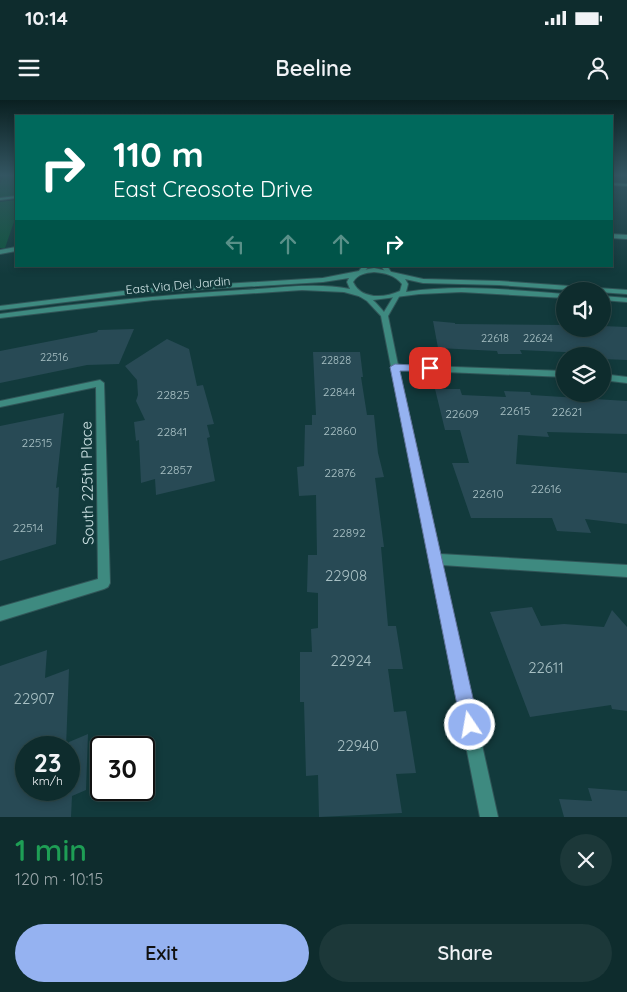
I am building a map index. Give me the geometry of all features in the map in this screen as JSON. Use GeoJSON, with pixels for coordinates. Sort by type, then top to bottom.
{"type":"FeatureCollection","features":[{"type":"Feature","properties":{"kind":"street"},"geometry":{"type":"LineString","coordinates":[[613,236],[627,237]]}},
{"type":"Feature","properties":{"kind":"street"},"geometry":{"type":"LineString","coordinates":[[0,252],[15,249]]}},
{"type":"Feature","properties":{"kind":"street"},"geometry":{"type":"LineString","coordinates":[[365,267],[350,282],[351,286],[369,300],[384,316],[489,817]]}},
{"type":"Feature","properties":{"kind":"street","name":"East Via Del Jardin"},"geometry":{"type":"LineString","coordinates":[[0,308],[140,291],[323,280],[386,269],[399,276]]}},
{"type":"Feature","properties":{"kind":"street"},"geometry":{"type":"LineString","coordinates":[[399,276],[433,282],[499,283],[627,292]]}},
{"type":"Feature","properties":{"kind":"street"},"geometry":{"type":"LineString","coordinates":[[384,316],[389,311],[390,305],[405,288],[403,280],[399,276]]}},
{"type":"Feature","properties":{"kind":"street","name":"East Via Del Jardin"},"geometry":{"type":"LineString","coordinates":[[0,316],[198,294],[323,288],[380,298],[398,295]]}},
{"type":"Feature","properties":{"kind":"street"},"geometry":{"type":"LineString","coordinates":[[398,295],[425,290],[455,289],[556,295]]}},
{"type":"Feature","properties":{"kind":"street"},"geometry":{"type":"LineString","coordinates":[[611,299],[627,300]]}},
{"type":"Feature","properties":{"kind":"street"},"geometry":{"type":"LineString","coordinates":[[395,367],[556,374]]}},
{"type":"Feature","properties":{"kind":"street"},"geometry":{"type":"LineString","coordinates":[[611,378],[627,380]]}},
{"type":"Feature","properties":{"kind":"street","name":"South 225th Place"},"geometry":{"type":"LineString","coordinates":[[0,404],[100,383],[104,583],[0,614]]}},
{"type":"Feature","properties":{"kind":"street"},"geometry":{"type":"LineString","coordinates":[[435,559],[627,571]]}},
{"type":"Feature","properties":{"kind":"green space"},"geometry":{"type":"Polygon","coordinates":[[[0,207],[15,207],[15,219],[5,248],[0,248],[0,207]]]}},
{"type":"Feature","properties":{"kind":"building"},"geometry":{"type":"Polygon","coordinates":[[[433,321],[455,324],[556,325],[556,337],[611,337],[611,326],[627,327],[627,360],[611,359],[611,347],[556,347],[556,352],[520,350],[522,354],[498,354],[497,351],[438,348],[433,321]]]}},
{"type":"Feature","properties":{"kind":"building"},"geometry":{"type":"Polygon","coordinates":[[[134,329],[119,364],[87,365],[0,383],[0,351],[97,332],[98,330],[134,329]]]}},
{"type":"Feature","properties":{"kind":"building"},"geometry":{"type":"Polygon","coordinates":[[[167,339],[189,349],[197,386],[203,385],[214,424],[207,425],[210,437],[207,438],[215,481],[156,495],[155,479],[141,483],[139,440],[136,441],[134,422],[145,420],[136,401],[138,395],[137,380],[125,366],[167,339]]]}},
{"type":"Feature","properties":{"kind":"building"},"geometry":{"type":"Polygon","coordinates":[[[313,352],[360,352],[363,377],[361,377],[367,415],[374,415],[378,453],[384,477],[375,478],[384,547],[381,547],[388,626],[396,626],[403,669],[388,669],[394,712],[406,711],[416,773],[396,774],[402,813],[319,817],[318,775],[306,776],[304,702],[300,702],[300,652],[312,652],[311,629],[318,628],[318,593],[307,592],[308,555],[317,555],[316,495],[299,496],[297,467],[304,466],[305,425],[312,425],[312,415],[316,415],[313,352]]]}},
{"type":"Feature","properties":{"kind":"building"},"geometry":{"type":"Polygon","coordinates":[[[435,389],[460,389],[462,395],[506,397],[504,391],[530,392],[531,395],[556,397],[556,402],[627,401],[627,434],[547,432],[549,437],[518,435],[516,464],[627,473],[627,524],[585,519],[591,533],[557,531],[552,518],[471,518],[452,463],[469,463],[460,430],[445,430],[435,389]]]}},
{"type":"Feature","properties":{"kind":"building"},"geometry":{"type":"Polygon","coordinates":[[[64,413],[56,488],[59,487],[56,544],[0,561],[0,426],[64,413]]]}},
{"type":"Feature","properties":{"kind":"building"},"geometry":{"type":"Polygon","coordinates":[[[532,607],[541,626],[564,624],[604,627],[612,610],[627,627],[627,711],[612,709],[611,705],[530,717],[490,612],[532,607]]]}},
{"type":"Feature","properties":{"kind":"building"},"geometry":{"type":"Polygon","coordinates":[[[47,650],[45,678],[69,669],[66,736],[15,736],[15,801],[72,801],[71,817],[0,817],[0,666],[47,650]]]}},
{"type":"Feature","properties":{"kind":"building"},"geometry":{"type":"Polygon","coordinates":[[[88,734],[86,790],[80,793],[80,737],[88,734]]]}},
{"type":"Feature","properties":{"kind":"building"},"geometry":{"type":"Polygon","coordinates":[[[588,788],[627,791],[627,817],[564,817],[559,799],[592,801],[588,788]]]}},
{"type":"Feature","properties":{"kind":"route"},"geometry":{"type":"LineString","coordinates":[[430,368],[395,367],[470,725]]}}]}
